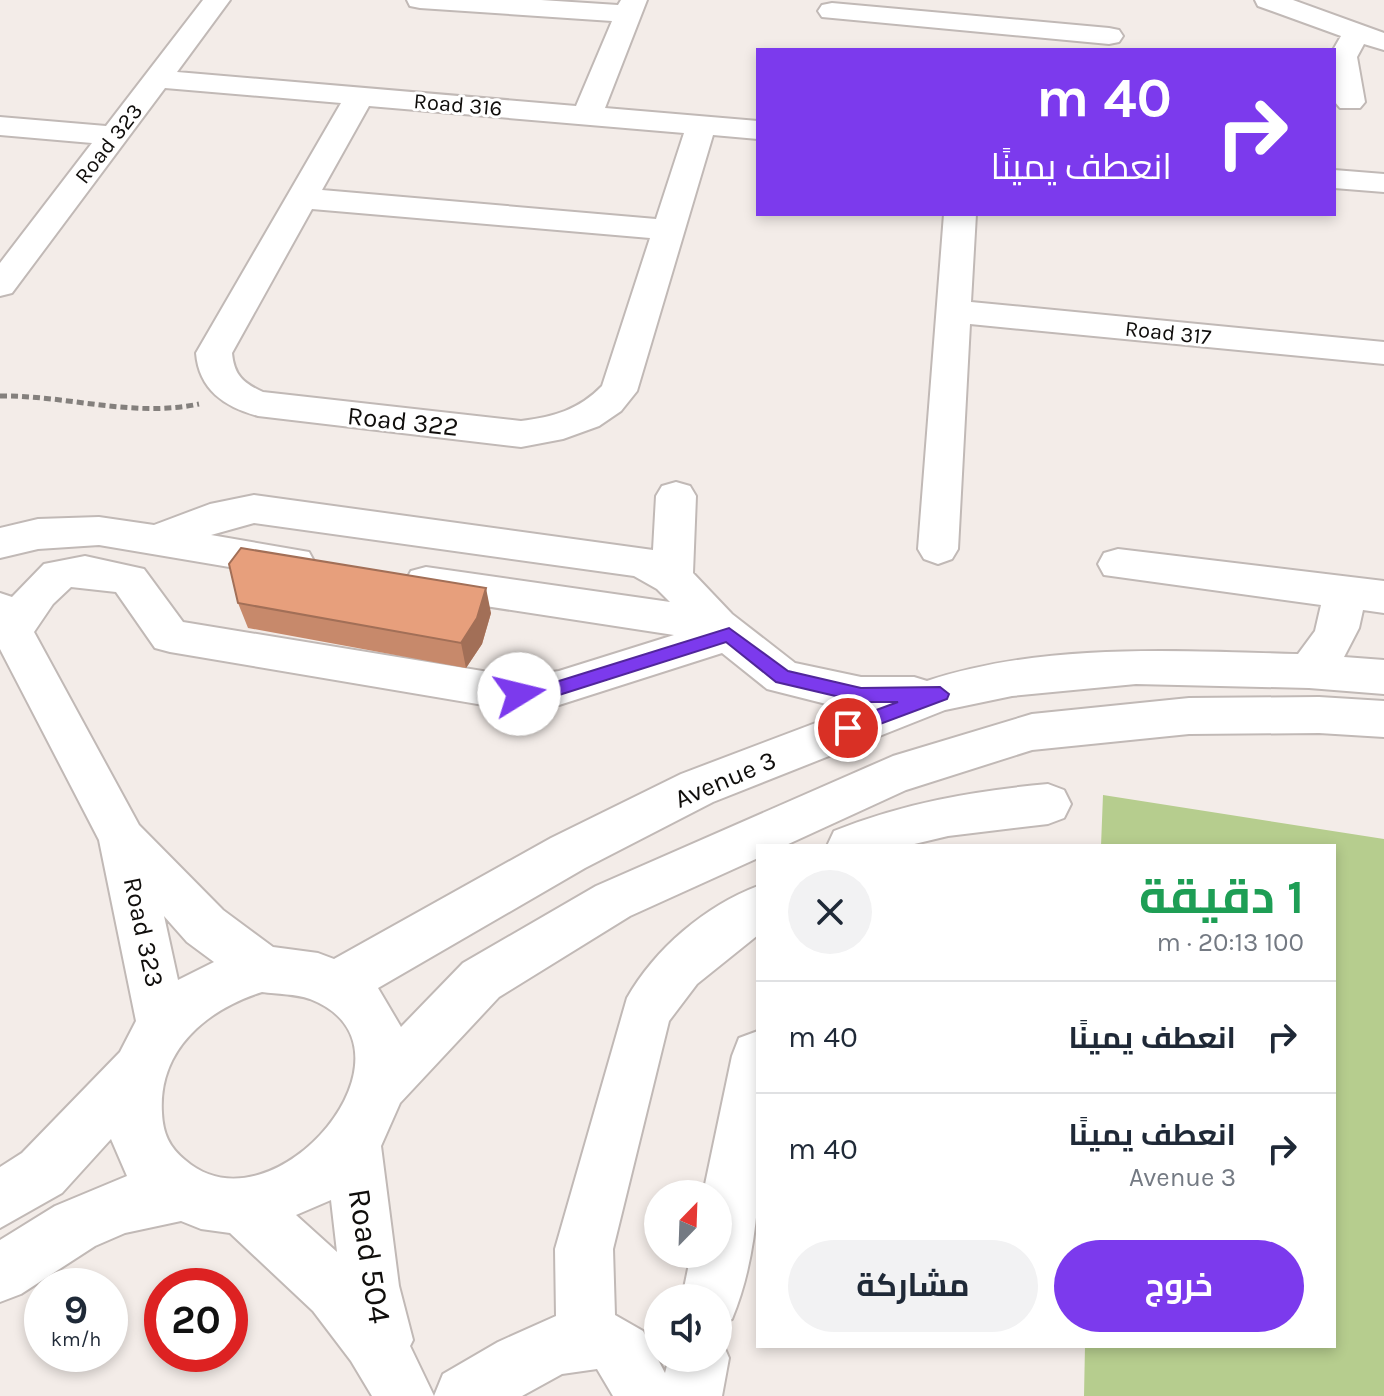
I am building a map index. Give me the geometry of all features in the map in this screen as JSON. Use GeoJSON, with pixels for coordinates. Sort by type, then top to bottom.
{"type":"FeatureCollection","features":[{"type":"Feature","properties":{"kind":"street","name":"Road 323"},"geometry":{"type":"LineString","coordinates":[[0,286],[217,0]]}},
{"type":"Feature","properties":{"kind":"street"},"geometry":{"type":"LineString","coordinates":[[420,0],[631,7],[587,115]]}},
{"type":"Feature","properties":{"kind":"street"},"geometry":{"type":"LineString","coordinates":[[1268,0],[1384,42]]}},
{"type":"Feature","properties":{"kind":"street"},"geometry":{"type":"LineString","coordinates":[[849,8],[1109,32]]}},
{"type":"Feature","properties":{"kind":"street"},"geometry":{"type":"LineString","coordinates":[[1350,102],[1343,57],[1356,33]]}},
{"type":"Feature","properties":{"kind":"street","name":"Road 316"},"geometry":{"type":"LineString","coordinates":[[157,79],[587,115],[705,116],[756,129]]}},
{"type":"Feature","properties":{"kind":"street"},"geometry":{"type":"LineString","coordinates":[[228,389],[214,366],[219,341],[360,96]]}},
{"type":"Feature","properties":{"kind":"street"},"geometry":{"type":"LineString","coordinates":[[705,116],[756,112]]}},
{"type":"Feature","properties":{"kind":"street","name":"Road 322"},"geometry":{"type":"LineString","coordinates":[[228,389],[258,404],[277,408],[521,434],[563,428],[600,412],[619,391],[705,116]]}},
{"type":"Feature","properties":{"kind":"street"},"geometry":{"type":"LineString","coordinates":[[0,126],[112,136]]}},
{"type":"Feature","properties":{"kind":"street"},"geometry":{"type":"LineString","coordinates":[[1336,179],[1384,183]]}},
{"type":"Feature","properties":{"kind":"street"},"geometry":{"type":"LineString","coordinates":[[300,198],[669,230]]}},
{"type":"Feature","properties":{"kind":"street"},"geometry":{"type":"LineString","coordinates":[[938,549],[960,216]]}},
{"type":"Feature","properties":{"kind":"street"},"geometry":{"type":"LineString","coordinates":[[4,228],[41,230]]}},
{"type":"Feature","properties":{"kind":"street","name":"Road 317"},"geometry":{"type":"LineString","coordinates":[[952,311],[1384,353]]}},
{"type":"Feature","properties":{"kind":"street"},"geometry":{"type":"LineString","coordinates":[[672,578],[676,496]]}},
{"type":"Feature","properties":{"kind":"street"},"geometry":{"type":"LineString","coordinates":[[129,580],[153,542],[224,514],[254,509],[642,562],[672,578],[723,630],[782,677],[861,695],[940,694]]}},
{"type":"Feature","properties":{"kind":"street"},"geometry":{"type":"LineString","coordinates":[[0,543],[38,534],[99,531],[153,542],[326,567]]}},
{"type":"Feature","properties":{"kind":"street"},"geometry":{"type":"LineString","coordinates":[[1118,564],[1384,597]]}},
{"type":"Feature","properties":{"kind":"street"},"geometry":{"type":"LineString","coordinates":[[7,619],[44,582],[61,572],[79,568],[129,580],[170,636],[519,694],[559,688],[723,630]]}},
{"type":"Feature","properties":{"kind":"street"},"geometry":{"type":"LineString","coordinates":[[388,577],[723,630]]}},
{"type":"Feature","properties":{"kind":"street"},"geometry":{"type":"LineString","coordinates":[[1343,594],[1363,638],[1384,656]]}},
{"type":"Feature","properties":{"kind":"street"},"geometry":{"type":"LineString","coordinates":[[1309,671],[1334,640],[1342,623],[1343,594]]}},
{"type":"Feature","properties":{"kind":"street","name":"Road 323"},"geometry":{"type":"LineString","coordinates":[[7,619],[122,838],[205,926],[262,969]]}},
{"type":"Feature","properties":{"kind":"street","name":"Avenue 3"},"geometry":{"type":"LineString","coordinates":[[338,984],[568,853],[697,788],[940,694],[1012,679],[1136,667],[1309,671],[1384,677]]}},
{"type":"Feature","properties":{"kind":"street"},"geometry":{"type":"LineString","coordinates":[[381,1085],[481,980],[613,901],[893,775],[1032,732],[1189,716],[1319,715],[1384,719]]}},
{"type":"Feature","properties":{"kind":"street"},"geometry":{"type":"LineString","coordinates":[[856,844],[908,822],[968,811],[1048,804]]}},
{"type":"Feature","properties":{"kind":"street","name":"Road 323"},"geometry":{"type":"LineString","coordinates":[[122,838],[151,1048]]}},
{"type":"Feature","properties":{"kind":"street"},"geometry":{"type":"LineString","coordinates":[[588,1337],[582,1293],[584,1249],[645,1015],[656,993],[674,972],[756,910]]}},
{"type":"Feature","properties":{"kind":"street"},"geometry":{"type":"LineString","coordinates":[[0,1200],[42,1173],[151,1048],[208,988],[262,969],[315,973],[338,984],[359,1002],[374,1026],[381,1054],[381,1085],[366,1126],[353,1145],[322,1175],[282,1196],[240,1205],[219,1205],[181,1193],[158,1176],[142,1153],[134,1127],[133,1099],[151,1048]]}},
{"type":"Feature","properties":{"kind":"street"},"geometry":{"type":"LineString","coordinates":[[714,1284],[756,1066]]}},
{"type":"Feature","properties":{"kind":"street","name":"Road 504"},"geometry":{"type":"LineString","coordinates":[[353,1145],[370,1286],[397,1381]]}},
{"type":"Feature","properties":{"kind":"street"},"geometry":{"type":"LineString","coordinates":[[0,1273],[75,1226],[111,1210],[181,1193]]}},
{"type":"Feature","properties":{"kind":"street","name":"Road 504"},"geometry":{"type":"LineString","coordinates":[[240,1205],[293,1247],[350,1306],[397,1381]]}},
{"type":"Feature","properties":{"kind":"street"},"geometry":{"type":"LineString","coordinates":[[465,1396],[550,1349],[571,1339],[588,1337],[603,1339],[617,1347],[629,1360],[644,1396]]}},
{"type":"Feature","properties":{"kind":"street"},"geometry":{"type":"LineString","coordinates":[[691,1396],[696,1372]]}},
{"type":"Feature","properties":{"kind":"path"},"geometry":{"type":"LineString","coordinates":[[0,396],[42,396],[156,411],[187,408],[228,389]]}},
{"type":"Feature","properties":{"kind":"green space"},"geometry":{"type":"Polygon","coordinates":[[[1103,795],[1384,839],[1384,1396],[1084,1396],[1085,1348],[1336,1348],[1336,844],[1101,844],[1103,795]]]}},
{"type":"Feature","properties":{"kind":"building"},"geometry":{"type":"Polygon","coordinates":[[[241,548],[486,588],[477,618],[461,643],[238,603],[229,564],[241,548]]]}},
{"type":"Feature","properties":{"kind":"route"},"geometry":{"type":"LineString","coordinates":[[519,694],[559,688],[729,634],[782,677],[861,695],[940,694],[848,728]]}}]}
